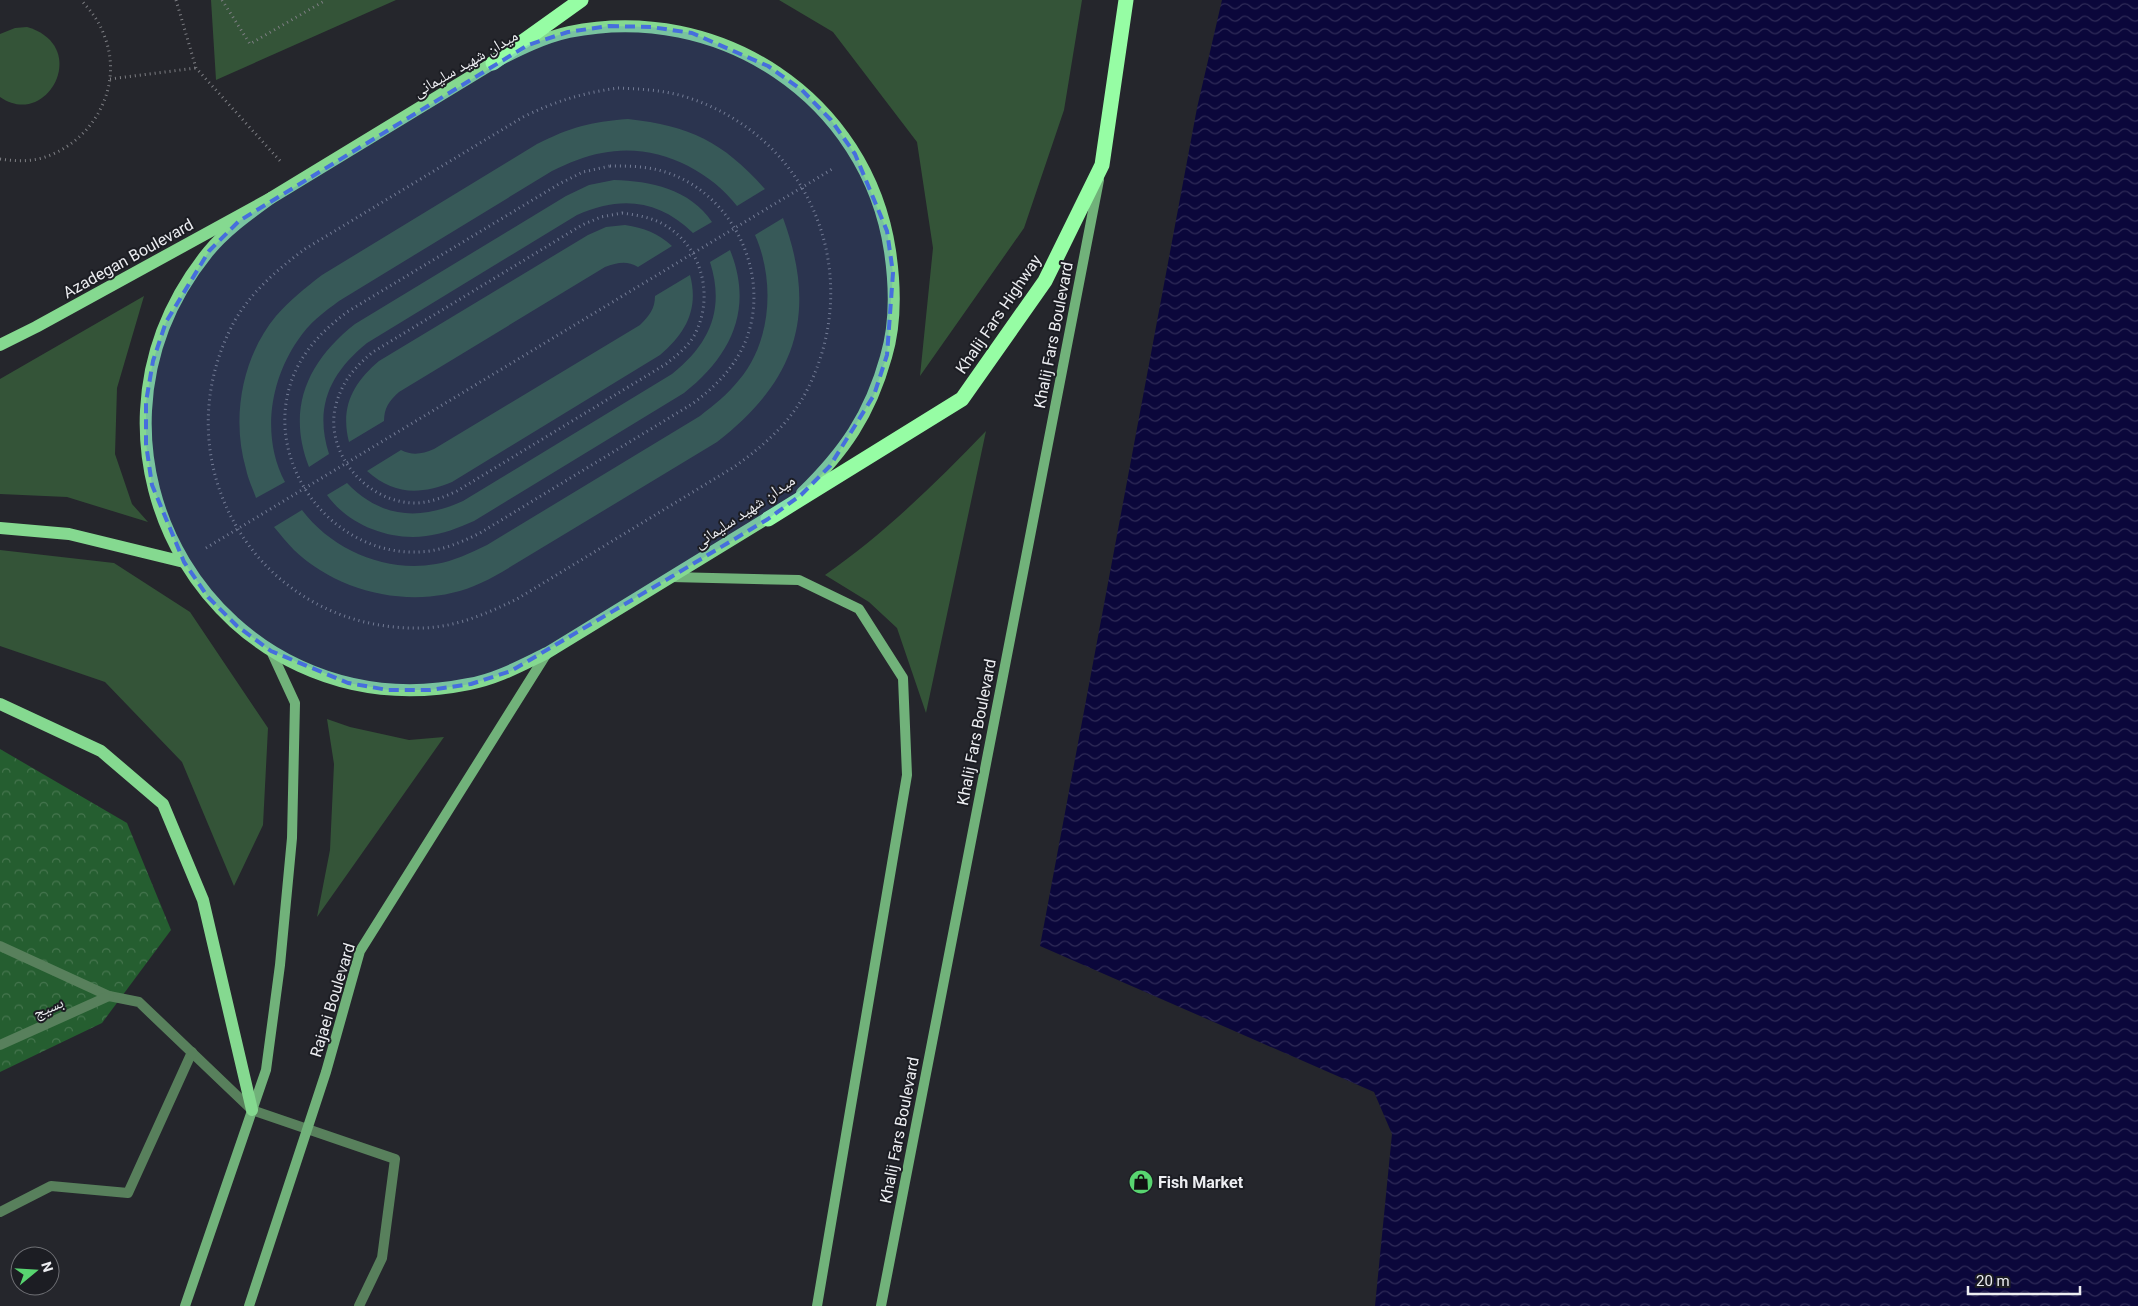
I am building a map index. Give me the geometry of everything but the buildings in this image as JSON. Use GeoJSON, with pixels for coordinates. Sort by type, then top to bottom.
{"type":"FeatureCollection","features":[{"type":"Feature","properties":{"kind":"highway"},"geometry":{"type":"LineString","coordinates":[[493,63],[581,0]]}},
{"type":"Feature","properties":{"kind":"highway","name":"Khalij Fars Highway"},"geometry":{"type":"LineString","coordinates":[[768,519],[962,399],[1045,281],[1102,164],[1126,0]]}},
{"type":"Feature","properties":{"kind":"main road","name":"میدان شهید سلیمانی"},"geometry":{"type":"LineString","coordinates":[[609,26],[651,26],[692,33],[731,47],[768,66],[795,85],[831,120],[855,154],[874,191],[888,239],[893,273],[893,314],[887,356],[874,395],[854,432],[835,459],[800,495],[768,519],[671,578],[547,653],[511,671],[471,684],[422,690],[388,690],[348,683],[308,670],[271,651],[237,626],[214,602],[184,562],[165,525],[152,486],[146,444],[146,402],[153,361],[166,322],[185,284],[209,251],[239,221],[272,198],[493,63],[528,45],[568,32],[609,26]]}},
{"type":"Feature","properties":{"kind":"main road","name":"Khalij Fars Boulevard"},"geometry":{"type":"LineString","coordinates":[[881,1306],[1102,164]]}},
{"type":"Feature","properties":{"kind":"main road","name":"Azadegan Boulevard"},"geometry":{"type":"LineString","coordinates":[[0,345],[272,198]]}},
{"type":"Feature","properties":{"kind":"main road"},"geometry":{"type":"LineString","coordinates":[[0,528],[69,534],[184,562]]}},
{"type":"Feature","properties":{"kind":"main road"},"geometry":{"type":"LineString","coordinates":[[671,578],[800,580],[859,609],[903,678],[906,775],[817,1306]]}},
{"type":"Feature","properties":{"kind":"main road"},"geometry":{"type":"LineString","coordinates":[[185,1306],[266,1070],[280,965],[292,838],[295,703],[271,651]]}},
{"type":"Feature","properties":{"kind":"main road","name":"Rajaei Boulevard"},"geometry":{"type":"LineString","coordinates":[[250,1306],[326,1072],[360,951],[547,653]]}},
{"type":"Feature","properties":{"kind":"main road"},"geometry":{"type":"LineString","coordinates":[[0,704],[101,751],[163,804],[203,900],[252,1110]]}},
{"type":"Feature","properties":{"kind":"street"},"geometry":{"type":"LineString","coordinates":[[0,946],[109,996],[140,1002],[252,1110],[395,1159],[382,1258],[358,1306]]}},
{"type":"Feature","properties":{"kind":"street","name":"بسیج"},"geometry":{"type":"LineString","coordinates":[[0,1044],[109,996]]}},
{"type":"Feature","properties":{"kind":"street"},"geometry":{"type":"LineString","coordinates":[[0,1212],[51,1186],[128,1193],[192,1052]]}},
{"type":"Feature","properties":{"kind":"path"},"geometry":{"type":"LineString","coordinates":[[0,160],[18,162],[40,159],[61,151],[95,121],[105,101],[110,79],[110,57],[104,35],[94,15],[81,0]]}},
{"type":"Feature","properties":{"kind":"path"},"geometry":{"type":"LineString","coordinates":[[176,0],[196,68],[298,182]]}},
{"type":"Feature","properties":{"kind":"path"},"geometry":{"type":"LineString","coordinates":[[222,0],[250,44],[326,0]]}},
{"type":"Feature","properties":{"kind":"path"},"geometry":{"type":"LineString","coordinates":[[110,79],[196,68]]}},
{"type":"Feature","properties":{"kind":"path"},"geometry":{"type":"LineString","coordinates":[[618,88],[652,89],[685,96],[716,108],[745,125],[771,147],[802,187],[823,232],[830,266],[832,300],[828,333],[818,366],[804,396],[784,424],[761,448],[709,482],[517,599],[487,614],[455,624],[421,628],[388,627],[355,621],[323,609],[294,591],[268,570],[246,544],[238,530],[229,515],[216,484],[209,450],[208,417],[211,392],[221,351],[235,321],[255,293],[278,269],[322,239],[522,117],[552,102],[584,93],[618,88]]}},
{"type":"Feature","properties":{"kind":"path"},"geometry":{"type":"LineString","coordinates":[[184,562],[855,154]]}},
{"type":"Feature","properties":{"kind":"path"},"geometry":{"type":"LineString","coordinates":[[610,166],[636,166],[662,171],[687,181],[709,196],[728,216],[742,239],[750,265],[754,291],[752,318],[744,344],[731,368],[714,388],[684,409],[480,533],[456,545],[430,551],[403,551],[377,546],[352,536],[330,520],[305,489],[298,477],[289,452],[285,425],[288,398],[295,372],[308,349],[326,329],[347,312],[559,184],[584,172],[610,166]]}},
{"type":"Feature","properties":{"kind":"path"},"geometry":{"type":"LineString","coordinates":[[622,214],[643,216],[663,224],[680,236],[693,253],[702,272],[705,293],[703,314],[695,334],[683,351],[666,364],[457,491],[438,500],[417,503],[396,500],[376,493],[359,480],[346,464],[338,444],[334,423],[337,402],[345,383],[356,365],[373,352],[582,226],[601,217],[622,214]]}},
{"type":"Feature","properties":{"kind":"highlighted area"},"geometry":{"type":"Polygon","coordinates":[[[609,26],[651,27],[692,33],[768,66],[802,90],[831,120],[855,154],[887,231],[893,273],[887,355],[874,395],[830,466],[801,495],[768,519],[511,671],[471,684],[430,690],[388,690],[348,683],[271,651],[237,626],[208,597],[184,562],[152,485],[146,444],[146,402],[153,361],[166,322],[209,251],[239,221],[528,45],[568,32],[609,26]]]}},
{"type":"Feature","properties":{"kind":"green space"},"geometry":{"type":"Polygon","coordinates":[[[211,0],[396,0],[216,80],[211,0]]]}},
{"type":"Feature","properties":{"kind":"green space"},"geometry":{"type":"Polygon","coordinates":[[[779,0],[1082,0],[1064,110],[1024,228],[920,376],[933,248],[917,142],[833,32],[779,0]]]}},
{"type":"Feature","properties":{"kind":"green space"},"geometry":{"type":"Polygon","coordinates":[[[27,27],[46,37],[57,51],[59,66],[56,82],[46,94],[33,103],[17,104],[0,97],[0,34],[15,28],[27,27]]]}},
{"type":"Feature","properties":{"kind":"green space"},"geometry":{"type":"Polygon","coordinates":[[[628,119],[670,126],[704,139],[735,159],[765,189],[737,206],[725,192],[694,169],[659,155],[640,151],[595,154],[552,171],[339,301],[307,328],[288,356],[275,391],[272,409],[271,428],[273,446],[285,482],[256,498],[248,476],[242,449],[240,409],[248,369],[255,350],[264,332],[281,310],[322,275],[537,144],[581,126],[628,119]]]}},
{"type":"Feature","properties":{"kind":"green space"},"geometry":{"type":"Polygon","coordinates":[[[614,180],[641,182],[681,194],[703,211],[712,222],[693,233],[666,213],[652,207],[623,203],[608,205],[577,215],[367,343],[354,354],[343,366],[328,392],[323,421],[329,454],[309,467],[302,445],[301,406],[306,387],[314,370],[339,338],[355,324],[566,196],[589,185],[614,180]]]}},
{"type":"Feature","properties":{"kind":"green space"},"geometry":{"type":"Polygon","coordinates":[[[783,218],[793,252],[799,284],[799,314],[793,342],[782,369],[766,394],[744,418],[717,442],[502,572],[474,586],[451,593],[427,597],[403,597],[379,594],[356,587],[333,578],[313,565],[294,550],[274,527],[302,510],[329,537],[344,547],[362,555],[398,565],[417,566],[443,563],[487,545],[700,416],[735,385],[750,364],[758,347],[764,329],[767,310],[767,290],[766,271],[755,235],[783,218]]]}},
{"type":"Feature","properties":{"kind":"green space"},"geometry":{"type":"Polygon","coordinates":[[[625,225],[650,232],[672,246],[638,267],[618,263],[605,267],[399,392],[388,405],[384,421],[349,442],[346,418],[351,397],[362,378],[379,361],[588,235],[606,227],[625,225]]]}},
{"type":"Feature","properties":{"kind":"green space"},"geometry":{"type":"Polygon","coordinates":[[[730,250],[737,272],[740,292],[734,330],[726,347],[700,379],[684,393],[474,521],[432,535],[398,536],[371,529],[358,522],[346,515],[327,495],[347,483],[360,495],[373,503],[401,513],[431,512],[447,507],[463,501],[672,374],[685,363],[705,338],[715,310],[716,295],[710,262],[730,250]]]}},
{"type":"Feature","properties":{"kind":"green space"},"geometry":{"type":"Polygon","coordinates":[[[690,275],[693,299],[688,319],[677,338],[660,355],[452,482],[418,491],[408,490],[387,485],[367,471],[401,450],[418,454],[434,449],[640,325],[651,312],[655,296],[690,275]]]}},
{"type":"Feature","properties":{"kind":"green space"},"geometry":{"type":"Polygon","coordinates":[[[144,296],[117,388],[115,454],[132,504],[148,522],[67,497],[0,494],[0,379],[144,296]]]}},
{"type":"Feature","properties":{"kind":"green space"},"geometry":{"type":"Polygon","coordinates":[[[986,431],[926,713],[897,628],[869,602],[825,575],[889,525],[948,470],[986,431]]]}},
{"type":"Feature","properties":{"kind":"green space"},"geometry":{"type":"Polygon","coordinates":[[[0,550],[114,563],[190,612],[268,728],[263,825],[234,886],[182,762],[105,682],[0,646],[0,550]]]}},
{"type":"Feature","properties":{"kind":"green space"},"geometry":{"type":"Polygon","coordinates":[[[327,719],[350,727],[409,740],[444,737],[317,917],[330,850],[334,764],[327,719]]]}},
{"type":"Feature","properties":{"kind":"green space"},"geometry":{"type":"Polygon","coordinates":[[[0,749],[127,823],[171,930],[102,1023],[0,1072],[0,749]]]}},
{"type":"Feature","properties":{"kind":"water"},"geometry":{"type":"Polygon","coordinates":[[[1222,0],[2138,0],[2138,1306],[1375,1306],[1392,1134],[1374,1092],[1040,946],[1197,108],[1222,0]]]}},
{"type":"Feature","properties":{"kind":"place","name":"Fish Market"},"geometry":{"type":"Point","coordinates":[1141,1182]}}]}
